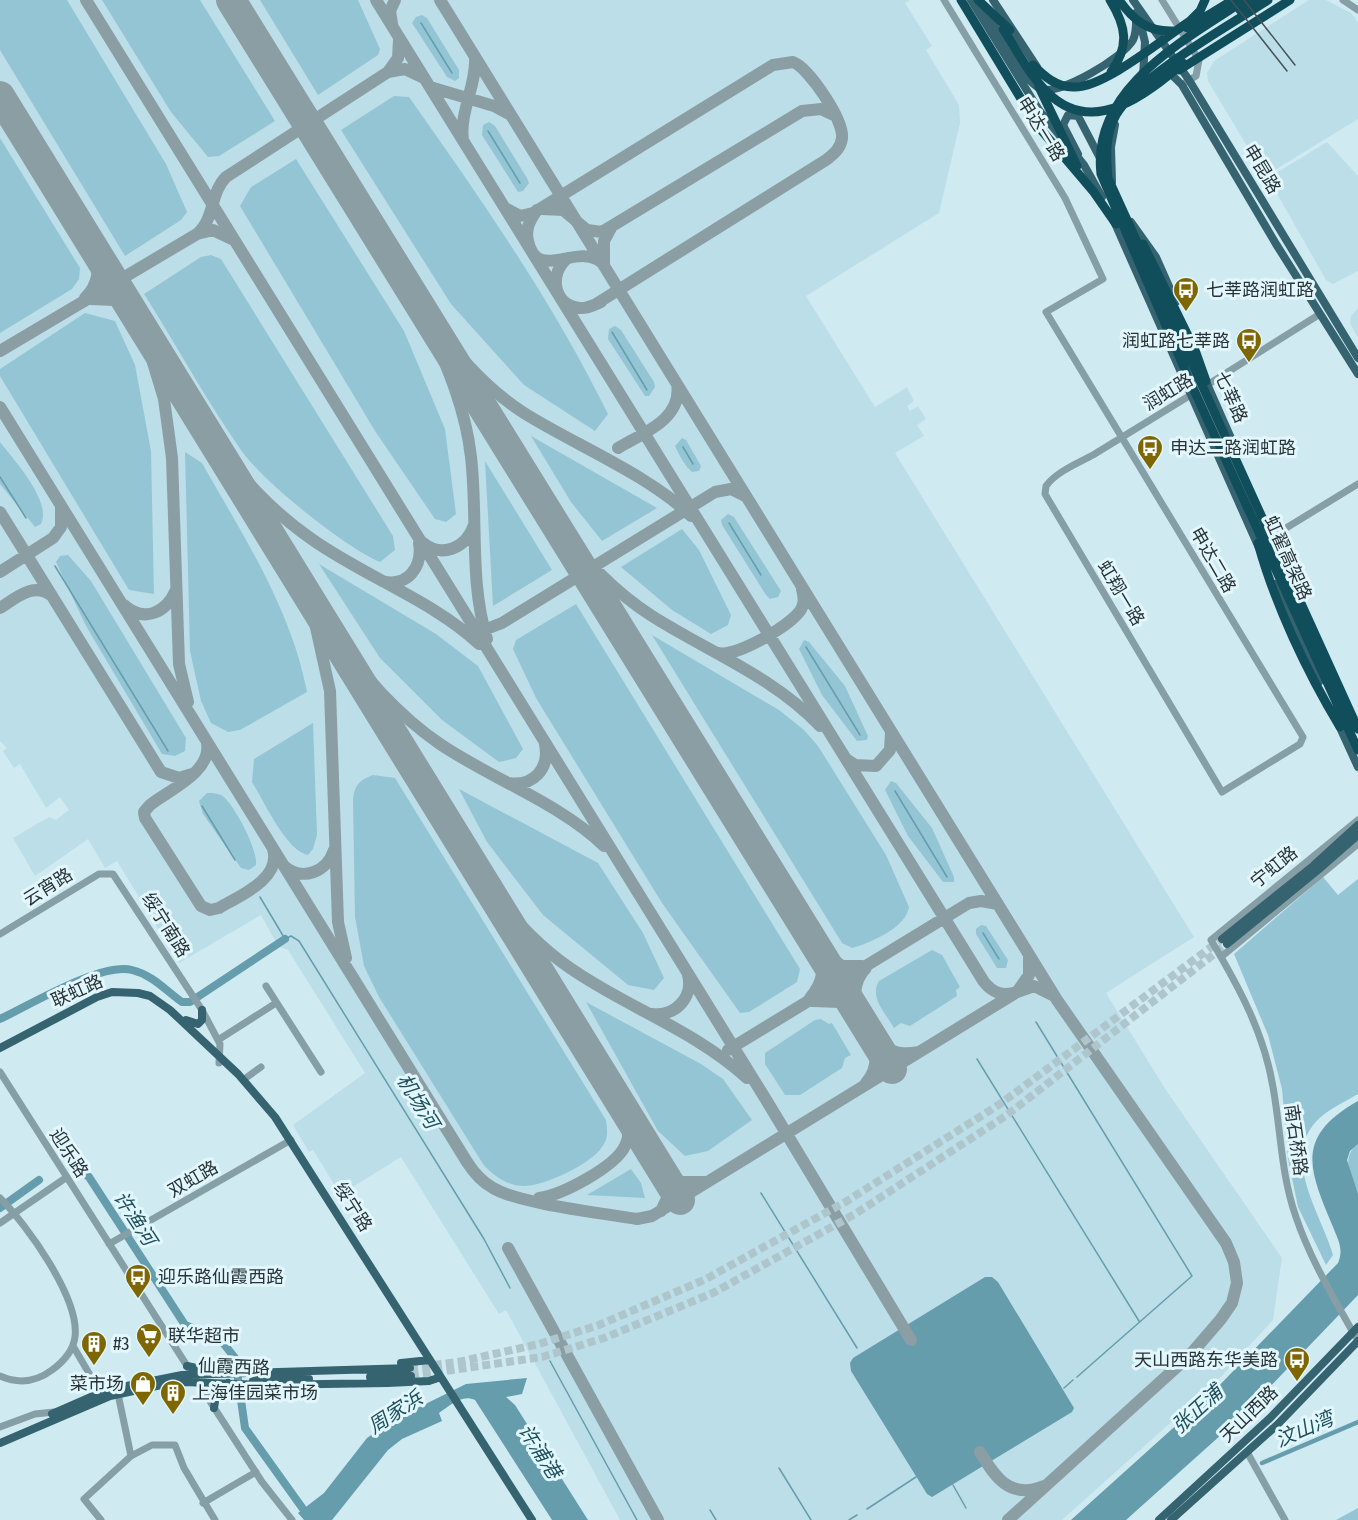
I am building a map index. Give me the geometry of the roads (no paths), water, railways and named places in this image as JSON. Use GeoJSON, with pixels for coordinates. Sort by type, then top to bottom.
{"type":"FeatureCollection","features":[{"type":"Feature","properties":{"kind":"highway"},"geometry":{"type":"LineString","coordinates":[[961,0],[1037,125],[1093,191]]}},
{"type":"Feature","properties":{"kind":"highway"},"geometry":{"type":"LineString","coordinates":[[979,0],[1005,23],[1052,90],[1070,101],[1109,109]]}},
{"type":"Feature","properties":{"kind":"highway"},"geometry":{"type":"LineString","coordinates":[[1108,76],[1119,60],[1124,46],[1125,30],[1110,0]]}},
{"type":"Feature","properties":{"kind":"highway"},"geometry":{"type":"LineString","coordinates":[[1119,0],[1136,20],[1150,29],[1165,32],[1180,31],[1198,23],[1233,0]]}},
{"type":"Feature","properties":{"kind":"highway"},"geometry":{"type":"LineString","coordinates":[[1033,65],[1046,77],[1072,87],[1086,86],[1108,76],[1190,21],[1200,11],[1205,0]]}},
{"type":"Feature","properties":{"kind":"highway"},"geometry":{"type":"LineString","coordinates":[[1130,246],[1101,174],[1101,140],[1116,103],[1147,72],[1186,39],[1245,0]]}},
{"type":"Feature","properties":{"kind":"highway"},"geometry":{"type":"LineString","coordinates":[[1166,78],[1193,54],[1277,0]]}},
{"type":"Feature","properties":{"kind":"highway"},"geometry":{"type":"LineString","coordinates":[[1003,29],[1048,94],[1066,106],[1088,112],[1125,106],[1290,0]]}},
{"type":"Feature","properties":{"kind":"highway"},"geometry":{"type":"LineString","coordinates":[[1147,72],[1262,1]]}},
{"type":"Feature","properties":{"kind":"highway"},"geometry":{"type":"LineString","coordinates":[[1222,429],[1120,207],[1108,178],[1106,156],[1108,136],[1115,116],[1132,93],[1262,1]]}},
{"type":"Feature","properties":{"kind":"highway"},"geometry":{"type":"LineString","coordinates":[[1036,79],[1071,157],[1130,246]]}},
{"type":"Feature","properties":{"kind":"highway"},"geometry":{"type":"LineString","coordinates":[[1131,222],[1153,261],[1195,350],[1222,429]]}},
{"type":"Feature","properties":{"kind":"highway","name":"虹翟高架路"},"geometry":{"type":"LineString","coordinates":[[1130,246],[1358,750]]}},
{"type":"Feature","properties":{"kind":"highway","name":"虹翟高架路"},"geometry":{"type":"LineString","coordinates":[[1222,429],[1358,728]]}},
{"type":"Feature","properties":{"kind":"highway"},"geometry":{"type":"LineString","coordinates":[[1249,512],[1276,595],[1325,703],[1340,727]]}},
{"type":"Feature","properties":{"kind":"main road","name":"七莘路"},"geometry":{"type":"LineString","coordinates":[[971,0],[1039,110],[1084,165]]}},
{"type":"Feature","properties":{"kind":"main road"},"geometry":{"type":"LineString","coordinates":[[979,0],[1023,72],[1041,89],[1062,88],[1127,48],[1134,39],[1136,9]]}},
{"type":"Feature","properties":{"kind":"main road"},"geometry":{"type":"LineString","coordinates":[[986,0],[1003,29]]}},
{"type":"Feature","properties":{"kind":"main road"},"geometry":{"type":"LineString","coordinates":[[993,0],[1034,65],[1044,75],[1052,80],[1060,80],[1091,72]]}},
{"type":"Feature","properties":{"kind":"main road"},"geometry":{"type":"LineString","coordinates":[[1112,182],[1115,122],[1123,104],[1143,78],[1146,63],[1145,42],[1132,0]]}},
{"type":"Feature","properties":{"kind":"main road","name":"申昆路"},"geometry":{"type":"LineString","coordinates":[[1132,0],[1186,82],[1358,358]]}},
{"type":"Feature","properties":{"kind":"main road"},"geometry":{"type":"LineString","coordinates":[[1133,91],[1161,74],[1172,75],[1186,82]]}},
{"type":"Feature","properties":{"kind":"main road","name":"申昆路"},"geometry":{"type":"LineString","coordinates":[[1186,82],[1320,314],[1358,374]]}},
{"type":"Feature","properties":{"kind":"main road","name":"七莘路"},"geometry":{"type":"LineString","coordinates":[[1358,728],[1208,385],[1198,350],[1156,257],[1131,222],[1078,116],[1068,115],[1063,125],[1111,214],[1358,767]]}},
{"type":"Feature","properties":{"kind":"main road"},"geometry":{"type":"LineString","coordinates":[[1320,314],[1327,308]]}},
{"type":"Feature","properties":{"kind":"main road","name":"宁虹路"},"geometry":{"type":"LineString","coordinates":[[1358,825],[1325,856],[1224,941],[1318,870],[1358,835]]}},
{"type":"Feature","properties":{"kind":"main road"},"geometry":{"type":"LineString","coordinates":[[1297,870],[1325,856]]}},
{"type":"Feature","properties":{"kind":"main road","name":"联虹路"},"geometry":{"type":"LineString","coordinates":[[0,1048],[82,1004],[112,992],[125,991],[150,996],[170,1010],[220,1061]]}},
{"type":"Feature","properties":{"kind":"main road","name":"联虹路"},"geometry":{"type":"LineString","coordinates":[[0,1053],[92,1004],[113,997],[125,996],[158,1006],[220,1061]]}},
{"type":"Feature","properties":{"kind":"main road"},"geometry":{"type":"LineString","coordinates":[[170,1010],[193,1024],[202,1020],[200,1006]]}},
{"type":"Feature","properties":{"kind":"main road","name":"绥宁路"},"geometry":{"type":"LineString","coordinates":[[220,1061],[243,1080],[289,1142],[532,1520]]}},
{"type":"Feature","properties":{"kind":"main road","name":"绥宁路"},"geometry":{"type":"LineString","coordinates":[[220,1061],[289,1142]]}},
{"type":"Feature","properties":{"kind":"main road","name":"天山西路"},"geometry":{"type":"LineString","coordinates":[[1159,1520],[1270,1418],[1356,1330]]}},
{"type":"Feature","properties":{"kind":"main road","name":"天山西路"},"geometry":{"type":"LineString","coordinates":[[1171,1520],[1246,1452],[1358,1342]]}},
{"type":"Feature","properties":{"kind":"main road","name":"仙霞西路"},"geometry":{"type":"LineString","coordinates":[[261,1377],[428,1360]]}},
{"type":"Feature","properties":{"kind":"main road"},"geometry":{"type":"LineString","coordinates":[[187,1366],[206,1369]]}},
{"type":"Feature","properties":{"kind":"main road","name":"仙霞西路"},"geometry":{"type":"LineString","coordinates":[[0,1443],[118,1394],[195,1378],[206,1369],[228,1375]]}},
{"type":"Feature","properties":{"kind":"main road"},"geometry":{"type":"LineString","coordinates":[[214,1408],[216,1395],[228,1375],[261,1377],[411,1372]]}},
{"type":"Feature","properties":{"kind":"main road","name":"仙霞西路"},"geometry":{"type":"LineString","coordinates":[[0,1437],[100,1392],[147,1380],[228,1375]]}},
{"type":"Feature","properties":{"kind":"main road"},"geometry":{"type":"LineString","coordinates":[[261,1377],[305,1384],[442,1383]]}},
{"type":"Feature","properties":{"kind":"main road","name":"绥宁路"},"geometry":{"type":"LineString","coordinates":[[462,1414],[526,1520]]}},
{"type":"Feature","properties":{"kind":"street","name":"申达一路"},"geometry":{"type":"LineString","coordinates":[[944,0],[1065,198],[1102,279],[1047,312]]}},
{"type":"Feature","properties":{"kind":"street"},"geometry":{"type":"LineString","coordinates":[[1162,0],[1199,60],[1196,76],[1186,82]]}},
{"type":"Feature","properties":{"kind":"street"},"geometry":{"type":"LineString","coordinates":[[1343,0],[1358,7]]}},
{"type":"Feature","properties":{"kind":"street"},"geometry":{"type":"LineString","coordinates":[[1356,0],[1358,7]]}},
{"type":"Feature","properties":{"kind":"street","name":"申达二路"},"geometry":{"type":"LineString","coordinates":[[1047,312],[1303,737],[1300,744],[1222,792]]}},
{"type":"Feature","properties":{"kind":"street","name":"润虹路"},"geometry":{"type":"LineString","coordinates":[[1122,437],[1320,314]]}},
{"type":"Feature","properties":{"kind":"street","name":"虹翔一路"},"geometry":{"type":"LineString","coordinates":[[1122,437],[1049,481],[1045,494],[1222,792]]}},
{"type":"Feature","properties":{"kind":"street"},"geometry":{"type":"LineString","coordinates":[[1258,545],[1358,484]]}},
{"type":"Feature","properties":{"kind":"street","name":"宁虹路"},"geometry":{"type":"LineString","coordinates":[[1211,940],[1358,820]]}},
{"type":"Feature","properties":{"kind":"street","name":"宁虹路"},"geometry":{"type":"LineString","coordinates":[[1221,957],[1358,844]]}},
{"type":"Feature","properties":{"kind":"street","name":"云宵路"},"geometry":{"type":"LineString","coordinates":[[0,934],[99,874],[113,874]]}},
{"type":"Feature","properties":{"kind":"street","name":"绥宁南路"},"geometry":{"type":"LineString","coordinates":[[113,874],[200,1006],[218,1040],[220,1061]]}},
{"type":"Feature","properties":{"kind":"street","name":"南石桥路"},"geometry":{"type":"LineString","coordinates":[[1211,940],[1250,1012],[1264,1050],[1273,1086],[1286,1181],[1303,1234],[1344,1315],[1356,1330],[1358,1342]]}},
{"type":"Feature","properties":{"kind":"street"},"geometry":{"type":"LineString","coordinates":[[266,986],[321,1072]]}},
{"type":"Feature","properties":{"kind":"street"},"geometry":{"type":"LineString","coordinates":[[218,1040],[276,1003]]}},
{"type":"Feature","properties":{"kind":"street"},"geometry":{"type":"LineString","coordinates":[[243,1080],[261,1067]]}},
{"type":"Feature","properties":{"kind":"street","name":"迎乐路"},"geometry":{"type":"LineString","coordinates":[[0,1072],[67,1177],[113,1242],[187,1366],[255,1472],[292,1520]]}},
{"type":"Feature","properties":{"kind":"street","name":"双虹路"},"geometry":{"type":"LineString","coordinates":[[113,1242],[289,1142]]}},
{"type":"Feature","properties":{"kind":"street"},"geometry":{"type":"LineString","coordinates":[[0,1223],[12,1212],[67,1177]]}},
{"type":"Feature","properties":{"kind":"street"},"geometry":{"type":"LineString","coordinates":[[0,1376],[10,1381],[29,1381],[45,1375],[59,1365],[73,1346],[75,1329],[62,1288],[39,1245],[1,1198]]}},
{"type":"Feature","properties":{"kind":"street"},"geometry":{"type":"LineString","coordinates":[[73,1346],[100,1392]]}},
{"type":"Feature","properties":{"kind":"street"},"geometry":{"type":"LineString","coordinates":[[118,1394],[131,1456]]}},
{"type":"Feature","properties":{"kind":"street"},"geometry":{"type":"LineString","coordinates":[[0,1427],[35,1414],[54,1413]]}},
{"type":"Feature","properties":{"kind":"street"},"geometry":{"type":"LineString","coordinates":[[101,1520],[84,1499],[131,1456],[152,1445],[175,1445],[203,1503],[215,1520]]}},
{"type":"Feature","properties":{"kind":"street"},"geometry":{"type":"LineString","coordinates":[[1246,1452],[1285,1520]]}},
{"type":"Feature","properties":{"kind":"street"},"geometry":{"type":"LineString","coordinates":[[203,1503],[255,1472]]}},
{"type":"Feature","properties":{"kind":"water","name":"张正浦"},"geometry":{"type":"Polygon","coordinates":[[[1358,1101],[1358,1144],[1350,1151],[1347,1160],[1358,1194],[1358,1295],[1241,1417],[1126,1520],[1071,1520],[1212,1393],[1338,1263],[1340,1245],[1318,1188],[1313,1172],[1312,1156],[1316,1142],[1324,1128],[1338,1114],[1358,1101]]]}},
{"type":"Feature","properties":{"kind":"water"},"geometry":{"type":"Polygon","coordinates":[[[985,1277],[992,1277],[998,1282],[1074,1408],[1072,1412],[932,1497],[927,1494],[851,1371],[850,1363],[853,1358],[985,1277]]]}},
{"type":"Feature","properties":{"kind":"water","name":"许浦港"},"geometry":{"type":"Polygon","coordinates":[[[527,1378],[522,1394],[506,1397],[515,1405],[588,1520],[552,1520],[475,1400],[470,1399],[452,1404],[439,1413],[442,1421],[402,1439],[388,1450],[332,1520],[304,1520],[298,1513],[324,1493],[367,1438],[391,1421],[466,1384],[527,1378]]]}},
{"type":"Feature","properties":{"kind":"waterway"},"geometry":{"type":"LineString","coordinates":[[421,23],[452,73]]}},
{"type":"Feature","properties":{"kind":"waterway"},"geometry":{"type":"LineString","coordinates":[[488,131],[520,183]]}},
{"type":"Feature","properties":{"kind":"waterway"},"geometry":{"type":"LineString","coordinates":[[612,332],[647,390]]}},
{"type":"Feature","properties":{"kind":"waterway"},"geometry":{"type":"LineString","coordinates":[[683,447],[693,464]]}},
{"type":"Feature","properties":{"kind":"waterway"},"geometry":{"type":"LineString","coordinates":[[0,477],[26,518]]}},
{"type":"Feature","properties":{"kind":"waterway"},"geometry":{"type":"LineString","coordinates":[[729,523],[761,575]]}},
{"type":"Feature","properties":{"kind":"waterway"},"geometry":{"type":"LineString","coordinates":[[55,566],[168,751]]}},
{"type":"Feature","properties":{"kind":"waterway"},"geometry":{"type":"LineString","coordinates":[[806,647],[860,735]]}},
{"type":"Feature","properties":{"kind":"waterway"},"geometry":{"type":"LineString","coordinates":[[895,791],[947,877]]}},
{"type":"Feature","properties":{"kind":"waterway"},"geometry":{"type":"LineString","coordinates":[[202,806],[235,860]]}},
{"type":"Feature","properties":{"kind":"waterway","name":"机场河"},"geometry":{"type":"LineString","coordinates":[[260,897],[285,939],[291,936],[299,941],[484,1239],[510,1288]]}},
{"type":"Feature","properties":{"kind":"waterway"},"geometry":{"type":"LineString","coordinates":[[983,933],[999,959]]}},
{"type":"Feature","properties":{"kind":"waterway","name":"机场河"},"geometry":{"type":"LineString","coordinates":[[0,1019],[85,978],[119,969],[140,972],[153,979],[182,1002],[190,1002],[285,939]]}},
{"type":"Feature","properties":{"kind":"waterway"},"geometry":{"type":"LineString","coordinates":[[1036,1022],[1192,1276],[1077,1377]]}},
{"type":"Feature","properties":{"kind":"waterway"},"geometry":{"type":"LineString","coordinates":[[977,1059],[1139,1321]]}},
{"type":"Feature","properties":{"kind":"waterway","name":"许渔河"},"geometry":{"type":"LineString","coordinates":[[76,1167],[89,1177],[185,1325],[220,1339],[235,1358],[245,1428],[311,1520]]}},
{"type":"Feature","properties":{"kind":"waterway"},"geometry":{"type":"LineString","coordinates":[[0,1208],[39,1180]]}},
{"type":"Feature","properties":{"kind":"waterway"},"geometry":{"type":"LineString","coordinates":[[761,1193],[857,1348]]}},
{"type":"Feature","properties":{"kind":"waterway"},"geometry":{"type":"LineString","coordinates":[[550,1361],[637,1520]]}},
{"type":"Feature","properties":{"kind":"waterway"},"geometry":{"type":"LineString","coordinates":[[1064,1388],[1073,1380]]}},
{"type":"Feature","properties":{"kind":"waterway","name":"汶山湾"},"geometry":{"type":"LineString","coordinates":[[1262,1463],[1358,1422]]}},
{"type":"Feature","properties":{"kind":"waterway"},"geometry":{"type":"LineString","coordinates":[[779,1468],[811,1520]]}},
{"type":"Feature","properties":{"kind":"waterway"},"geometry":{"type":"LineString","coordinates":[[867,1509],[916,1477]]}},
{"type":"Feature","properties":{"kind":"waterway"},"geometry":{"type":"LineString","coordinates":[[953,1485],[966,1508]]}},
{"type":"Feature","properties":{"kind":"waterway"},"geometry":{"type":"LineString","coordinates":[[710,1510],[716,1520]]}},
{"type":"Feature","properties":{"kind":"waterway"},"geometry":{"type":"LineString","coordinates":[[849,1520],[857,1515]]}},
{"type":"Feature","properties":{"kind":"tunnel"},"geometry":{"type":"LineString","coordinates":[[410,1368],[458,1362],[539,1344],[599,1325],[706,1279],[847,1201],[1000,1104],[1222,939]]}},
{"type":"Feature","properties":{"kind":"tunnel"},"geometry":{"type":"LineString","coordinates":[[411,1376],[542,1357],[604,1338],[713,1293],[855,1214],[1007,1115],[1227,944]]}},
{"type":"Feature","properties":{"kind":"railway"},"geometry":{"type":"LineString","coordinates":[[1231,0],[1287,71]]}},
{"type":"Feature","properties":{"kind":"railway"},"geometry":{"type":"LineString","coordinates":[[1244,0],[1295,65]]}},
{"type":"Feature","properties":{"kind":"place","name":"七莘路润虹路"},"geometry":{"type":"Point","coordinates":[1186,313]}},
{"type":"Feature","properties":{"kind":"place","name":"润虹路七莘路"},"geometry":{"type":"Point","coordinates":[1249,364]}},
{"type":"Feature","properties":{"kind":"place","name":"申达二路润虹路"},"geometry":{"type":"Point","coordinates":[1150,471]}},
{"type":"Feature","properties":{"kind":"place","name":"迎乐路仙霞西路"},"geometry":{"type":"Point","coordinates":[138,1300]}},
{"type":"Feature","properties":{"kind":"place","name":"联华超市"},"geometry":{"type":"Point","coordinates":[149,1359]}},
{"type":"Feature","properties":{"kind":"place","name":"#3"},"geometry":{"type":"Point","coordinates":[94,1367]}},
{"type":"Feature","properties":{"kind":"place","name":"天山西路东华美路"},"geometry":{"type":"Point","coordinates":[1297,1383]}},
{"type":"Feature","properties":{"kind":"place","name":"菜市场"},"geometry":{"type":"Point","coordinates":[143,1407]}},
{"type":"Feature","properties":{"kind":"place","name":"上海佳园菜市场"},"geometry":{"type":"Point","coordinates":[173,1416]}},
{"type":"Feature","properties":{"kind":"water label","name":"周家浜"},"geometry":{"type":"Point","coordinates":[395,1412]}}]}
